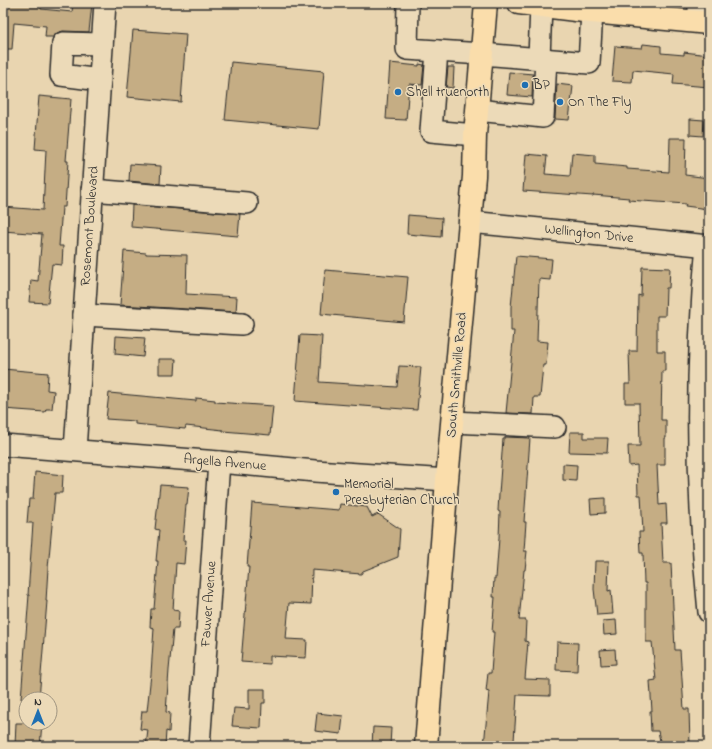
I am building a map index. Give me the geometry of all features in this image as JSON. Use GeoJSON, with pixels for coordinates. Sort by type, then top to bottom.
{"type":"FeatureCollection","features":[{"type":"Feature","properties":{"kind":"main road","name":"South Smithville Road"},"geometry":{"type":"LineString","coordinates":[[426,746],[447,480],[470,222],[475,135],[486,3]]}},
{"type":"Feature","properties":{"kind":"main road"},"geometry":{"type":"LineString","coordinates":[[519,3],[541,6],[702,16]]}},
{"type":"Feature","properties":{"kind":"street","name":"Rosemont Boulevard"},"geometry":{"type":"LineString","coordinates":[[75,450],[105,3]]}},
{"type":"Feature","properties":{"kind":"street"},"geometry":{"type":"LineString","coordinates":[[408,3],[407,49],[589,63],[604,9]]}},
{"type":"Feature","properties":{"kind":"street"},"geometry":{"type":"LineString","coordinates":[[477,110],[543,117],[541,6]]}},
{"type":"Feature","properties":{"kind":"street"},"geometry":{"type":"LineString","coordinates":[[100,80],[61,75],[63,44],[102,44]]}},
{"type":"Feature","properties":{"kind":"street"},"geometry":{"type":"LineString","coordinates":[[438,51],[431,131],[475,135]]}},
{"type":"Feature","properties":{"kind":"street"},"geometry":{"type":"LineString","coordinates":[[92,190],[247,203]]}},
{"type":"Feature","properties":{"kind":"street","name":"Wellington Drive"},"geometry":{"type":"LineString","coordinates":[[470,222],[708,246]]}},
{"type":"Feature","properties":{"kind":"street"},"geometry":{"type":"LineString","coordinates":[[708,246],[704,279],[699,366],[698,436],[701,532],[709,612]]}},
{"type":"Feature","properties":{"kind":"street"},"geometry":{"type":"LineString","coordinates":[[84,315],[242,324]]}},
{"type":"Feature","properties":{"kind":"street"},"geometry":{"type":"LineString","coordinates":[[453,422],[555,427]]}},
{"type":"Feature","properties":{"kind":"street","name":"Argella Avenue"},"geometry":{"type":"LineString","coordinates":[[3,445],[315,471],[447,480]]}},
{"type":"Feature","properties":{"kind":"street","name":"Fauver Avenue"},"geometry":{"type":"LineString","coordinates":[[199,746],[219,462]]}},
{"type":"Feature","properties":{"kind":"building"},"geometry":{"type":"Polygon","coordinates":[[[3,3],[41,3],[41,9],[72,12],[73,3],[92,3],[89,32],[63,31],[57,33],[53,37],[45,37],[46,26],[14,23],[12,49],[3,49],[3,3]]]}},
{"type":"Feature","properties":{"kind":"building"},"geometry":{"type":"Polygon","coordinates":[[[133,30],[186,34],[181,102],[127,97],[133,30]]]}},
{"type":"Feature","properties":{"kind":"building"},"geometry":{"type":"Polygon","coordinates":[[[643,44],[661,46],[661,53],[684,55],[684,52],[709,55],[709,87],[673,84],[674,74],[633,70],[632,82],[612,81],[615,46],[642,48],[643,44]]]}},
{"type":"Feature","properties":{"kind":"building"},"geometry":{"type":"Polygon","coordinates":[[[231,62],[324,71],[319,129],[225,120],[231,62]]]}},
{"type":"Feature","properties":{"kind":"building","name":"Shell truenorth"},"geometry":{"type":"Polygon","coordinates":[[[390,63],[419,66],[419,64],[424,65],[422,85],[409,84],[406,120],[386,119],[390,63]]]}},
{"type":"Feature","properties":{"kind":"building"},"geometry":{"type":"Polygon","coordinates":[[[448,67],[454,67],[453,88],[446,87],[448,67]]]}},
{"type":"Feature","properties":{"kind":"building","name":"BP"},"geometry":{"type":"Polygon","coordinates":[[[509,72],[533,74],[532,97],[507,95],[509,72]]]}},
{"type":"Feature","properties":{"kind":"building","name":"On The Fly"},"geometry":{"type":"Polygon","coordinates":[[[557,84],[573,86],[569,120],[555,119],[557,84]]]}},
{"type":"Feature","properties":{"kind":"building"},"geometry":{"type":"Polygon","coordinates":[[[39,96],[71,99],[66,161],[68,161],[65,207],[62,207],[59,246],[63,246],[62,265],[52,264],[48,303],[29,302],[31,280],[38,281],[42,234],[3,231],[3,207],[43,210],[46,150],[35,149],[39,96]]]}},
{"type":"Feature","properties":{"kind":"building"},"geometry":{"type":"Polygon","coordinates":[[[690,119],[704,120],[703,136],[690,135],[690,119]]]}},
{"type":"Feature","properties":{"kind":"building"},"geometry":{"type":"Polygon","coordinates":[[[670,138],[686,138],[685,175],[709,178],[708,209],[685,206],[686,204],[628,200],[629,198],[523,191],[526,154],[547,156],[545,174],[570,176],[572,153],[595,155],[595,164],[627,167],[627,169],[669,172],[670,138]]]}},
{"type":"Feature","properties":{"kind":"building"},"geometry":{"type":"Polygon","coordinates":[[[130,164],[161,166],[160,184],[129,181],[130,164]]]}},
{"type":"Feature","properties":{"kind":"building"},"geometry":{"type":"Polygon","coordinates":[[[132,205],[240,214],[238,236],[131,227],[132,205]]]}},
{"type":"Feature","properties":{"kind":"building"},"geometry":{"type":"Polygon","coordinates":[[[408,215],[442,218],[441,237],[407,234],[408,215]]]}},
{"type":"Feature","properties":{"kind":"building"},"geometry":{"type":"Polygon","coordinates":[[[124,251],[146,254],[187,255],[186,294],[237,297],[236,312],[120,305],[124,251]]]}},
{"type":"Feature","properties":{"kind":"building"},"geometry":{"type":"Polygon","coordinates":[[[516,256],[552,259],[550,280],[539,279],[537,341],[548,342],[546,365],[543,365],[540,397],[534,397],[533,414],[506,413],[514,331],[511,331],[511,307],[516,256]]]}},
{"type":"Feature","properties":{"kind":"building"},"geometry":{"type":"Polygon","coordinates":[[[642,267],[670,268],[669,288],[666,288],[665,316],[657,316],[657,351],[665,351],[665,371],[662,371],[661,420],[666,420],[666,438],[665,465],[657,465],[659,505],[666,504],[667,523],[661,523],[663,563],[671,563],[675,650],[680,650],[684,709],[689,709],[690,746],[661,746],[658,731],[651,731],[650,711],[652,711],[650,681],[656,680],[652,642],[646,642],[646,583],[644,583],[643,553],[640,553],[639,532],[643,532],[641,495],[638,495],[637,465],[629,466],[628,446],[640,446],[639,403],[625,403],[625,384],[630,384],[629,351],[637,351],[638,295],[641,296],[642,267]]]}},
{"type":"Feature","properties":{"kind":"building"},"geometry":{"type":"Polygon","coordinates":[[[325,270],[408,277],[404,322],[321,314],[325,270]]]}},
{"type":"Feature","properties":{"kind":"building"},"geometry":{"type":"Polygon","coordinates":[[[300,335],[322,336],[319,382],[397,387],[399,366],[421,367],[417,410],[295,401],[300,335]]]}},
{"type":"Feature","properties":{"kind":"building"},"geometry":{"type":"Polygon","coordinates":[[[116,336],[145,338],[143,357],[115,354],[116,336]]]}},
{"type":"Feature","properties":{"kind":"building"},"geometry":{"type":"Polygon","coordinates":[[[159,359],[176,359],[175,374],[159,374],[159,359]]]}},
{"type":"Feature","properties":{"kind":"building"},"geometry":{"type":"Polygon","coordinates":[[[3,369],[48,373],[47,390],[54,391],[52,409],[46,409],[45,412],[3,409],[3,369]]]}},
{"type":"Feature","properties":{"kind":"building"},"geometry":{"type":"Polygon","coordinates":[[[109,393],[196,401],[196,398],[215,400],[215,402],[273,406],[270,435],[186,426],[185,429],[135,424],[135,421],[106,419],[109,393]]]}},
{"type":"Feature","properties":{"kind":"building"},"geometry":{"type":"Polygon","coordinates":[[[570,432],[584,432],[584,438],[608,438],[607,453],[569,452],[570,432]]]}},
{"type":"Feature","properties":{"kind":"building"},"geometry":{"type":"Polygon","coordinates":[[[505,437],[530,438],[524,522],[526,522],[524,551],[527,551],[519,620],[526,620],[525,641],[528,642],[525,679],[550,680],[550,696],[517,695],[514,741],[507,741],[507,746],[484,746],[489,692],[486,691],[488,673],[491,673],[494,632],[492,632],[495,597],[493,597],[494,578],[496,578],[500,512],[498,511],[499,494],[503,439],[505,439],[505,437]]]}},
{"type":"Feature","properties":{"kind":"building"},"geometry":{"type":"Polygon","coordinates":[[[563,464],[577,465],[576,481],[563,480],[563,464]]]}},
{"type":"Feature","properties":{"kind":"building"},"geometry":{"type":"Polygon","coordinates":[[[35,472],[63,475],[62,493],[55,493],[40,691],[22,691],[33,523],[27,523],[29,499],[33,499],[35,472]]]}},
{"type":"Feature","properties":{"kind":"building"},"geometry":{"type":"Polygon","coordinates":[[[160,485],[189,487],[183,540],[186,540],[184,564],[176,563],[173,610],[179,611],[178,629],[173,629],[169,670],[166,712],[170,713],[169,732],[166,731],[165,746],[146,746],[148,730],[140,729],[142,711],[147,711],[151,674],[154,628],[150,627],[151,609],[154,609],[158,561],[156,561],[159,530],[155,529],[160,485]]]}},
{"type":"Feature","properties":{"kind":"building"},"geometry":{"type":"Polygon","coordinates":[[[605,498],[605,513],[591,514],[590,499],[605,498]]]}},
{"type":"Feature","properties":{"kind":"building"},"geometry":{"type":"Polygon","coordinates":[[[252,503],[339,510],[340,504],[367,507],[372,517],[378,514],[400,529],[398,557],[363,571],[361,574],[312,570],[311,604],[289,603],[286,639],[307,640],[306,658],[270,656],[270,664],[241,662],[249,567],[247,567],[252,503]]]}},
{"type":"Feature","properties":{"kind":"building"},"geometry":{"type":"Polygon","coordinates":[[[595,561],[609,561],[608,591],[611,590],[613,614],[597,615],[594,589],[595,561]]]}},
{"type":"Feature","properties":{"kind":"building"},"geometry":{"type":"Polygon","coordinates":[[[616,620],[617,634],[604,635],[603,621],[616,620]]]}},
{"type":"Feature","properties":{"kind":"building"},"geometry":{"type":"Polygon","coordinates":[[[557,642],[578,643],[577,671],[556,670],[557,642]]]}},
{"type":"Feature","properties":{"kind":"building"},"geometry":{"type":"Polygon","coordinates":[[[615,649],[616,664],[601,665],[600,650],[615,649]]]}},
{"type":"Feature","properties":{"kind":"building"},"geometry":{"type":"Polygon","coordinates":[[[249,689],[265,689],[265,703],[262,703],[261,728],[232,726],[234,708],[249,709],[249,689]]]}},
{"type":"Feature","properties":{"kind":"building"},"geometry":{"type":"Polygon","coordinates":[[[317,713],[343,716],[341,734],[315,731],[317,713]]]}},
{"type":"Feature","properties":{"kind":"building"},"geometry":{"type":"Polygon","coordinates":[[[16,723],[18,723],[18,731],[41,731],[40,746],[15,746],[16,723]]]}},
{"type":"Feature","properties":{"kind":"building"},"geometry":{"type":"Polygon","coordinates":[[[373,727],[391,728],[390,746],[372,746],[373,727]]]}},
{"type":"Feature","properties":{"kind":"place","name":"BP"},"geometry":{"type":"Point","coordinates":[525,85]}},
{"type":"Feature","properties":{"kind":"place","name":"Shell truenorth"},"geometry":{"type":"Point","coordinates":[398,92]}},
{"type":"Feature","properties":{"kind":"place","name":"On The Fly"},"geometry":{"type":"Point","coordinates":[560,102]}},
{"type":"Feature","properties":{"kind":"place","name":"Memorial Presbyterian Church"},"geometry":{"type":"Point","coordinates":[336,492]}}]}
